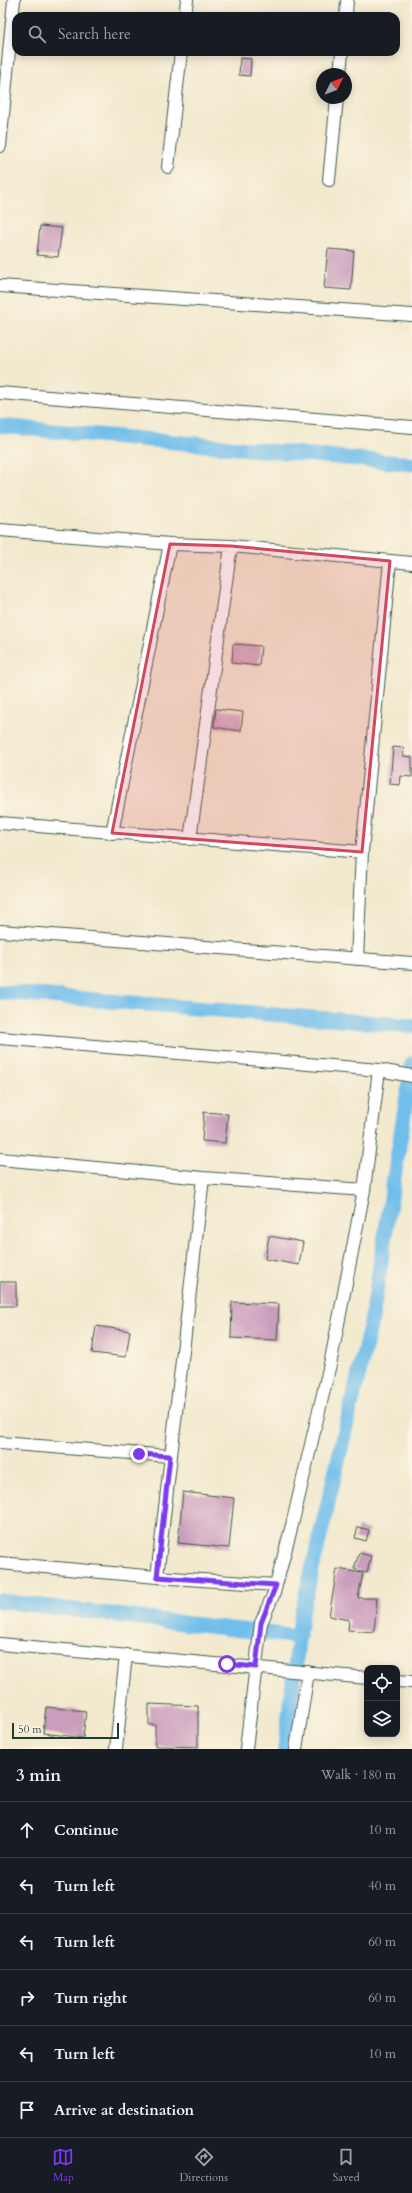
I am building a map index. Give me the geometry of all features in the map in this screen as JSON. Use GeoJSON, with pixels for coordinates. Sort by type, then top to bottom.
{"type":"FeatureCollection","features":[{"type":"Feature","properties":{"kind":"street"},"geometry":{"type":"LineString","coordinates":[[13,12],[14,0]]}},
{"type":"Feature","properties":{"kind":"street"},"geometry":{"type":"LineString","coordinates":[[186,12],[187,0]]}},
{"type":"Feature","properties":{"kind":"street"},"geometry":{"type":"LineString","coordinates":[[346,12],[347,0]]}},
{"type":"Feature","properties":{"kind":"street"},"geometry":{"type":"LineString","coordinates":[[0,146],[12,21]]}},
{"type":"Feature","properties":{"kind":"street"},"geometry":{"type":"LineString","coordinates":[[168,167],[181,56]]}},
{"type":"Feature","properties":{"kind":"street"},"geometry":{"type":"LineString","coordinates":[[341,68],[342,56]]}},
{"type":"Feature","properties":{"kind":"street"},"geometry":{"type":"LineString","coordinates":[[329,180],[336,104]]}},
{"type":"Feature","properties":{"kind":"street"},"geometry":{"type":"LineString","coordinates":[[0,286],[412,315]]}},
{"type":"Feature","properties":{"kind":"street"},"geometry":{"type":"LineString","coordinates":[[0,393],[412,427]]}},
{"type":"Feature","properties":{"kind":"street"},"geometry":{"type":"LineString","coordinates":[[0,530],[170,544],[230,546],[412,563]]}},
{"type":"Feature","properties":{"kind":"street"},"geometry":{"type":"LineString","coordinates":[[112,833],[170,544]]}},
{"type":"Feature","properties":{"kind":"street"},"geometry":{"type":"LineString","coordinates":[[190,839],[230,546]]}},
{"type":"Feature","properties":{"kind":"street"},"geometry":{"type":"LineString","coordinates":[[357,959],[362,852],[390,561]]}},
{"type":"Feature","properties":{"kind":"street"},"geometry":{"type":"LineString","coordinates":[[0,824],[362,852]]}},
{"type":"Feature","properties":{"kind":"street"},"geometry":{"type":"LineString","coordinates":[[0,931],[412,963]]}},
{"type":"Feature","properties":{"kind":"street"},"geometry":{"type":"LineString","coordinates":[[0,1038],[379,1070],[408,1075]]}},
{"type":"Feature","properties":{"kind":"street"},"geometry":{"type":"LineString","coordinates":[[246,1749],[261,1623],[276,1585],[292,1525],[331,1360],[364,1190],[379,1070]]}},
{"type":"Feature","properties":{"kind":"street"},"geometry":{"type":"LineString","coordinates":[[0,1158],[203,1178],[364,1190]]}},
{"type":"Feature","properties":{"kind":"street"},"geometry":{"type":"LineString","coordinates":[[157,1577],[203,1178]]}},
{"type":"Feature","properties":{"kind":"street"},"geometry":{"type":"LineString","coordinates":[[0,1443],[170,1456]]}},
{"type":"Feature","properties":{"kind":"street"},"geometry":{"type":"LineString","coordinates":[[0,1563],[157,1577],[276,1585]]}},
{"type":"Feature","properties":{"kind":"street"},"geometry":{"type":"LineString","coordinates":[[0,1644],[364,1678]]}},
{"type":"Feature","properties":{"kind":"street"},"geometry":{"type":"LineString","coordinates":[[116,1749],[126,1655]]}},
{"type":"Feature","properties":{"kind":"street"},"geometry":{"type":"LineString","coordinates":[[296,1749],[308,1672]]}},
{"type":"Feature","properties":{"kind":"street"},"geometry":{"type":"LineString","coordinates":[[400,1681],[412,1682]]}},
{"type":"Feature","properties":{"kind":"highlighted area"},"geometry":{"type":"Polygon","coordinates":[[[170,544],[231,546],[390,561],[362,852],[112,833],[170,544]]]}},
{"type":"Feature","properties":{"kind":"building"},"geometry":{"type":"Polygon","coordinates":[[[240,58],[251,59],[250,76],[239,75],[240,58]]]}},
{"type":"Feature","properties":{"kind":"building"},"geometry":{"type":"Polygon","coordinates":[[[40,226],[62,228],[58,257],[37,255],[40,226]]]}},
{"type":"Feature","properties":{"kind":"building"},"geometry":{"type":"Polygon","coordinates":[[[328,249],[354,251],[351,290],[324,288],[328,249]]]}},
{"type":"Feature","properties":{"kind":"building"},"geometry":{"type":"Polygon","coordinates":[[[233,644],[261,646],[259,666],[232,663],[233,644]]]}},
{"type":"Feature","properties":{"kind":"building"},"geometry":{"type":"Polygon","coordinates":[[[216,709],[243,712],[241,731],[214,727],[216,709]]]}},
{"type":"Feature","properties":{"kind":"building"},"geometry":{"type":"Polygon","coordinates":[[[393,747],[404,748],[403,756],[412,757],[412,777],[401,776],[400,785],[390,784],[393,747]]]}},
{"type":"Feature","properties":{"kind":"building"},"geometry":{"type":"Polygon","coordinates":[[[204,1112],[228,1114],[225,1143],[202,1141],[204,1112]]]}},
{"type":"Feature","properties":{"kind":"building"},"geometry":{"type":"Polygon","coordinates":[[[269,1236],[303,1242],[299,1265],[265,1259],[269,1236]]]}},
{"type":"Feature","properties":{"kind":"building"},"geometry":{"type":"Polygon","coordinates":[[[0,1282],[16,1282],[16,1306],[0,1306],[0,1282]]]}},
{"type":"Feature","properties":{"kind":"building"},"geometry":{"type":"Polygon","coordinates":[[[232,1302],[279,1304],[277,1340],[231,1338],[232,1302]]]}},
{"type":"Feature","properties":{"kind":"building"},"geometry":{"type":"Polygon","coordinates":[[[96,1326],[130,1331],[126,1357],[92,1353],[96,1326]]]}},
{"type":"Feature","properties":{"kind":"building"},"geometry":{"type":"Polygon","coordinates":[[[183,1492],[234,1498],[229,1548],[178,1543],[183,1492]]]}},
{"type":"Feature","properties":{"kind":"building"},"geometry":{"type":"Polygon","coordinates":[[[358,1527],[369,1530],[366,1541],[355,1538],[358,1527]]]}},
{"type":"Feature","properties":{"kind":"building"},"geometry":{"type":"Polygon","coordinates":[[[359,1553],[371,1556],[367,1573],[354,1569],[359,1553]]]}},
{"type":"Feature","properties":{"kind":"building"},"geometry":{"type":"Polygon","coordinates":[[[337,1569],[363,1573],[358,1598],[377,1598],[374,1632],[348,1630],[349,1620],[329,1616],[337,1569]]]}},
{"type":"Feature","properties":{"kind":"building"},"geometry":{"type":"Polygon","coordinates":[[[149,1704],[198,1706],[198,1747],[155,1746],[155,1725],[149,1725],[149,1704]]]}},
{"type":"Feature","properties":{"kind":"building"},"geometry":{"type":"Polygon","coordinates":[[[46,1707],[86,1711],[83,1738],[43,1733],[46,1707]]]}},
{"type":"Feature","properties":{"kind":"waterway"},"geometry":{"type":"LineString","coordinates":[[0,426],[412,464]]}},
{"type":"Feature","properties":{"kind":"waterway"},"geometry":{"type":"LineString","coordinates":[[0,992],[412,1026]]}},
{"type":"Feature","properties":{"kind":"waterway"},"geometry":{"type":"LineString","coordinates":[[285,1749],[301,1616],[372,1318],[412,1064]]}},
{"type":"Feature","properties":{"kind":"waterway"},"geometry":{"type":"LineString","coordinates":[[0,1601],[299,1637]]}},
{"type":"Feature","properties":{"kind":"route"},"geometry":{"type":"LineString","coordinates":[[139,1454],[170,1456],[157,1577],[276,1585],[261,1623],[256,1667],[227,1664]]}}]}
